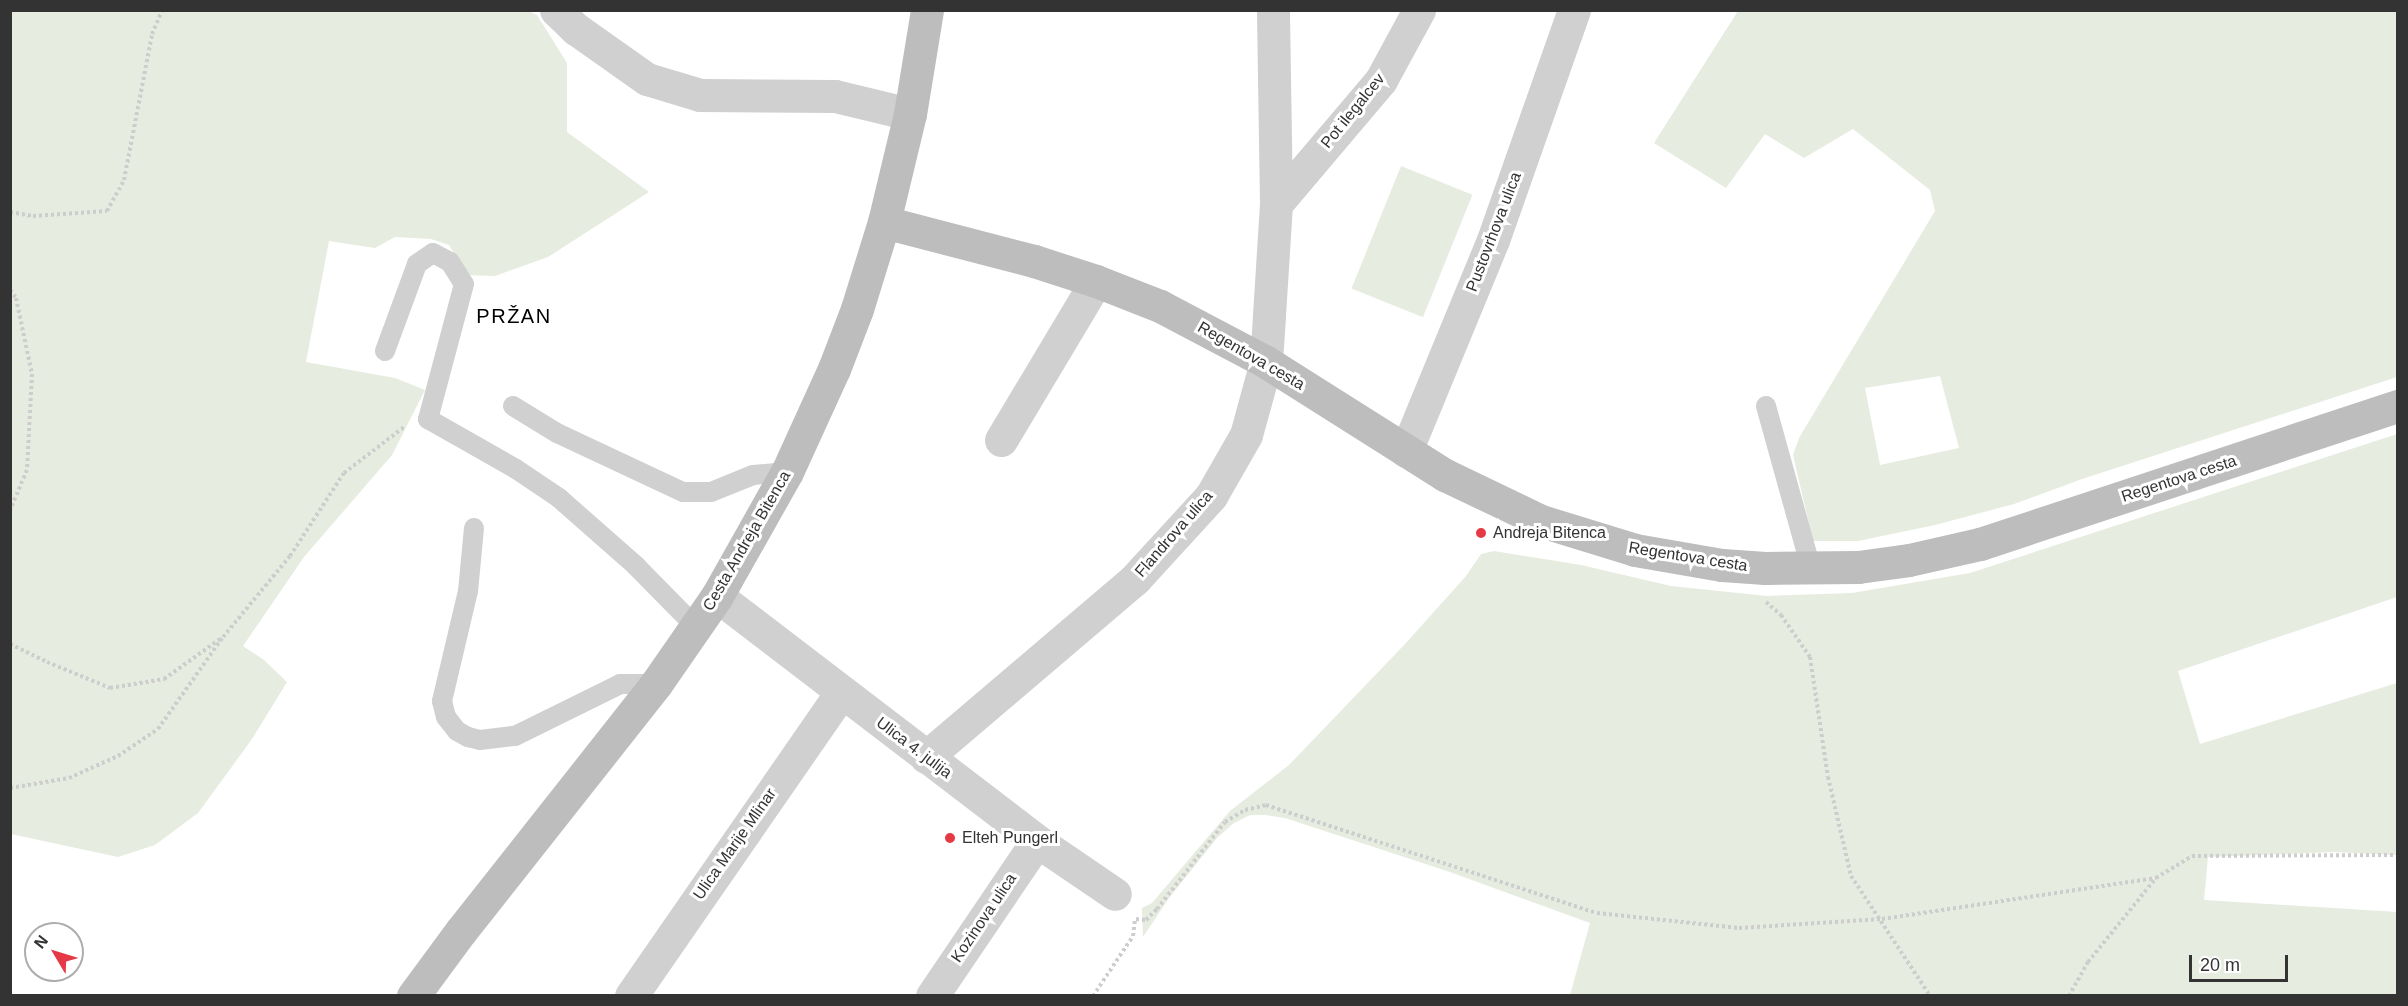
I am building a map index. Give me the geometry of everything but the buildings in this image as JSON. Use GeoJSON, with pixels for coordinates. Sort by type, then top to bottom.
{"type":"FeatureCollection","features":[{"type":"Feature","properties":{"kind":"street"},"geometry":{"type":"LineString","coordinates":[[556,10],[576,29],[647,79],[700,95],[835,96],[910,114]]}},
{"type":"Feature","properties":{"kind":"street","name":"Cesta Andreja Bitenca"},"geometry":{"type":"LineString","coordinates":[[413,996],[461,930],[656,684],[717,596],[787,472],[834,369],[857,309],[884,222],[910,114],[927,10]]}},
{"type":"Feature","properties":{"kind":"street","name":"Flandrova ulica"},"geometry":{"type":"LineString","coordinates":[[926,758],[1135,579],[1210,496],[1246,435],[1266,362],[1276,204],[1273,10]]}},
{"type":"Feature","properties":{"kind":"street","name":"Pot ilegalcev"},"geometry":{"type":"LineString","coordinates":[[1276,204],[1381,80],[1419,10]]}},
{"type":"Feature","properties":{"kind":"street","name":"Pustovrhova ulica"},"geometry":{"type":"LineString","coordinates":[[1406,451],[1493,240],[1574,10]]}},
{"type":"Feature","properties":{"kind":"street","name":"Regentova cesta"},"geometry":{"type":"LineString","coordinates":[[884,222],[1024,258],[1096,281],[1160,306],[1266,362],[1406,451],[1492,500],[1540,521],[1635,550],[1722,565],[1858,567],[1980,544],[2397,406]]}},
{"type":"Feature","properties":{"kind":"street"},"geometry":{"type":"LineString","coordinates":[[1001,440],[1096,281]]}},
{"type":"Feature","properties":{"kind":"street","name":"Ulica 4. julija"},"geometry":{"type":"LineString","coordinates":[[717,596],[926,758],[1125,906]]}},
{"type":"Feature","properties":{"kind":"street","name":"Ulica Marije Mlinar"},"geometry":{"type":"LineString","coordinates":[[630,996],[841,693]]}},
{"type":"Feature","properties":{"kind":"street","name":"Kozinova ulica"},"geometry":{"type":"LineString","coordinates":[[932,996],[1036,841]]}},
{"type":"Feature","properties":{"kind":"lane"},"geometry":{"type":"LineString","coordinates":[[385,351],[417,264],[434,253],[450,262],[464,284],[428,419],[516,469],[559,498],[636,566],[696,627]]}},
{"type":"Feature","properties":{"kind":"lane"},"geometry":{"type":"LineString","coordinates":[[513,406],[557,433],[683,492],[711,492],[753,475],[787,472]]}},
{"type":"Feature","properties":{"kind":"lane"},"geometry":{"type":"LineString","coordinates":[[1766,406],[1811,568]]}},
{"type":"Feature","properties":{"kind":"lane"},"geometry":{"type":"LineString","coordinates":[[474,528],[468,591],[442,700],[446,717],[457,731],[480,740],[515,736],[620,684],[656,684]]}},
{"type":"Feature","properties":{"kind":"path"},"geometry":{"type":"LineString","coordinates":[[10,213],[33,216],[107,211],[124,180],[152,34],[162,10]]}},
{"type":"Feature","properties":{"kind":"path"},"geometry":{"type":"LineString","coordinates":[[10,290],[16,298],[32,374],[27,470],[10,510]]}},
{"type":"Feature","properties":{"kind":"path"},"geometry":{"type":"LineString","coordinates":[[10,788],[69,778],[118,756],[158,729],[223,637],[290,556],[344,473],[399,428],[428,419]]}},
{"type":"Feature","properties":{"kind":"path"},"geometry":{"type":"LineString","coordinates":[[1722,565],[1781,615],[1810,657],[1828,777],[1851,876],[1882,919],[1930,996]]}},
{"type":"Feature","properties":{"kind":"path"},"geometry":{"type":"LineString","coordinates":[[10,644],[110,688],[165,679],[223,637]]}},
{"type":"Feature","properties":{"kind":"path"},"geometry":{"type":"LineString","coordinates":[[1125,906],[1146,920],[1225,822],[1245,810],[1266,805],[1597,913],[1739,927],[1882,919],[2156,878]]}},
{"type":"Feature","properties":{"kind":"path"},"geometry":{"type":"LineString","coordinates":[[2069,996],[2088,962],[2156,878],[2192,856],[2397,855]]}},
{"type":"Feature","properties":{"kind":"path"},"geometry":{"type":"LineString","coordinates":[[1093,996],[1132,936],[1125,906]]}},
{"type":"Feature","properties":{"kind":"shaded area"},"geometry":{"type":"Polygon","coordinates":[[[526,10],[537,15],[567,63],[567,132],[649,192],[548,257],[495,276],[462,275],[459,261],[449,245],[431,239],[395,237],[375,248],[329,241],[306,362],[395,378],[425,390],[392,455],[304,557],[243,646],[264,660],[287,682],[252,739],[198,813],[155,845],[118,857],[11,834],[11,11],[526,10]]]}},
{"type":"Feature","properties":{"kind":"shaded area"},"geometry":{"type":"Polygon","coordinates":[[[1738,11],[2397,11],[2397,377],[2082,479],[2014,504],[1935,525],[1858,541],[1813,541],[1793,455],[1799,438],[1935,211],[1930,190],[1853,129],[1804,158],[1765,134],[1726,188],[1654,143],[1738,11]],[[1940,376],[1865,388],[1880,465],[1959,448],[1940,376]]]}},
{"type":"Feature","properties":{"kind":"shaded area"},"geometry":{"type":"Polygon","coordinates":[[[1401,166],[1472,195],[1423,317],[1352,288],[1401,166]]]}},
{"type":"Feature","properties":{"kind":"shaded area"},"geometry":{"type":"Polygon","coordinates":[[[2397,434],[2397,597],[2178,671],[2200,744],[2397,683],[2397,855],[2333,852],[2208,857],[2204,900],[2397,912],[2397,995],[1570,995],[1590,923],[1450,872],[1285,818],[1266,815],[1250,815],[1234,823],[1217,838],[1169,898],[1143,937],[1142,908],[1152,903],[1230,811],[1289,765],[1406,643],[1466,576],[1481,554],[1494,551],[1581,565],[1671,586],[1767,596],[1852,593],[1970,573],[2397,434]]]}},
{"type":"Feature","properties":{"kind":"place","name":"Andreja Bitenca"},"geometry":{"type":"Point","coordinates":[1481,533]}},
{"type":"Feature","properties":{"kind":"place","name":"Elteh Pungerl"},"geometry":{"type":"Point","coordinates":[950,838]}},
{"type":"Feature","properties":{"kind":"district","name":"PRŽAN"},"geometry":{"type":"Point","coordinates":[514,316]}}]}
